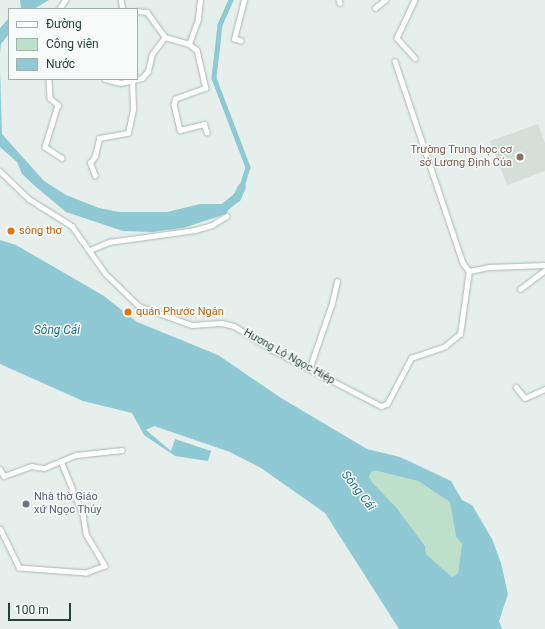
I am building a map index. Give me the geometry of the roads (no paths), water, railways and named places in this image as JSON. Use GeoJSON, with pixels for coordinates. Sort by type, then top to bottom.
{"type":"FeatureCollection","features":[{"type":"Feature","properties":{"kind":"street"},"geometry":{"type":"LineString","coordinates":[[189,44],[198,18],[200,0]]}},
{"type":"Feature","properties":{"kind":"street"},"geometry":{"type":"LineString","coordinates":[[241,41],[234,39],[244,0]]}},
{"type":"Feature","properties":{"kind":"street"},"geometry":{"type":"LineString","coordinates":[[375,8],[385,0]]}},
{"type":"Feature","properties":{"kind":"street"},"geometry":{"type":"LineString","coordinates":[[415,0],[397,34],[398,42],[416,58]]}},
{"type":"Feature","properties":{"kind":"street"},"geometry":{"type":"LineString","coordinates":[[138,11],[147,12],[165,37],[189,44],[197,50],[206,88],[174,100],[179,127],[183,130],[204,124],[207,132]]}},
{"type":"Feature","properties":{"kind":"street"},"geometry":{"type":"LineString","coordinates":[[138,78],[146,75],[149,61],[165,37]]}},
{"type":"Feature","properties":{"kind":"street"},"geometry":{"type":"LineString","coordinates":[[395,61],[463,263],[468,272],[490,267],[545,265]]}},
{"type":"Feature","properties":{"kind":"street"},"geometry":{"type":"LineString","coordinates":[[49,80],[50,98],[58,105],[45,148],[62,158]]}},
{"type":"Feature","properties":{"kind":"street"},"geometry":{"type":"LineString","coordinates":[[95,176],[90,163],[95,156],[99,138],[128,133],[132,108],[132,81],[121,83],[110,80]]}},
{"type":"Feature","properties":{"kind":"street","name":"Hương Lộ Ngọc Hiệp"},"geometry":{"type":"LineString","coordinates":[[0,171],[30,199],[72,226],[110,279],[143,309],[192,325],[222,323],[234,326],[274,350],[310,367],[375,404],[387,404],[411,358],[445,346],[460,334],[468,272]]}},
{"type":"Feature","properties":{"kind":"street"},"geometry":{"type":"LineString","coordinates":[[90,250],[109,242],[195,230],[212,225],[227,216]]}},
{"type":"Feature","properties":{"kind":"street"},"geometry":{"type":"LineString","coordinates":[[520,289],[545,270]]}},
{"type":"Feature","properties":{"kind":"street"},"geometry":{"type":"LineString","coordinates":[[310,367],[332,303],[337,282]]}},
{"type":"Feature","properties":{"kind":"street"},"geometry":{"type":"LineString","coordinates":[[516,387],[525,398],[545,389]]}},
{"type":"Feature","properties":{"kind":"street"},"geometry":{"type":"LineString","coordinates":[[0,469],[2,476],[31,466],[44,468],[76,455],[122,450]]}},
{"type":"Feature","properties":{"kind":"street"},"geometry":{"type":"LineString","coordinates":[[0,529],[19,568],[86,573],[105,566],[86,534],[83,514],[61,461]]}},
{"type":"Feature","properties":{"kind":"water"},"geometry":{"type":"Polygon","coordinates":[[[20,0],[49,0],[36,8],[21,8],[20,0]]]}},
{"type":"Feature","properties":{"kind":"water"},"geometry":{"type":"Polygon","coordinates":[[[8,19],[8,35],[1,44],[0,53],[0,28],[8,19]]]}},
{"type":"Feature","properties":{"kind":"water"},"geometry":{"type":"Polygon","coordinates":[[[0,69],[2,134],[44,181],[66,195],[99,208],[119,212],[167,212],[200,204],[222,204],[242,187],[226,214],[183,228],[152,232],[123,231],[66,212],[22,174],[17,162],[0,147],[0,69]]]}},
{"type":"Feature","properties":{"kind":"water","name":"Sông Cái"},"geometry":{"type":"Polygon","coordinates":[[[0,240],[16,245],[104,296],[137,322],[218,355],[281,398],[367,449],[400,457],[451,481],[462,500],[472,505],[492,539],[501,563],[508,594],[499,621],[502,629],[399,629],[325,513],[261,468],[230,452],[154,426],[146,430],[171,451],[175,439],[211,451],[208,461],[175,456],[144,435],[132,413],[83,401],[0,364],[0,240]],[[377,471],[371,472],[369,477],[396,507],[425,546],[426,554],[452,577],[458,573],[462,544],[456,537],[450,502],[418,481],[377,471]]]}},
{"type":"Feature","properties":{"kind":"waterway"},"geometry":{"type":"LineString","coordinates":[[231,0],[220,25],[214,78],[248,167],[242,187]]}},
{"type":"Feature","properties":{"kind":"waterway"},"geometry":{"type":"LineString","coordinates":[[225,207],[237,198],[242,187]]}},
{"type":"Feature","properties":{"kind":"place","name":"Trường Trung học cơ sở Lương Định Của"},"geometry":{"type":"Point","coordinates":[520,157]}},
{"type":"Feature","properties":{"kind":"place","name":"sông thơ"},"geometry":{"type":"Point","coordinates":[11,231]}},
{"type":"Feature","properties":{"kind":"place","name":"quán Phước Ngân"},"geometry":{"type":"Point","coordinates":[128,312]}},
{"type":"Feature","properties":{"kind":"place","name":"Nhà thờ Giáo xứ Ngọc Thủy"},"geometry":{"type":"Point","coordinates":[26,504]}}]}
